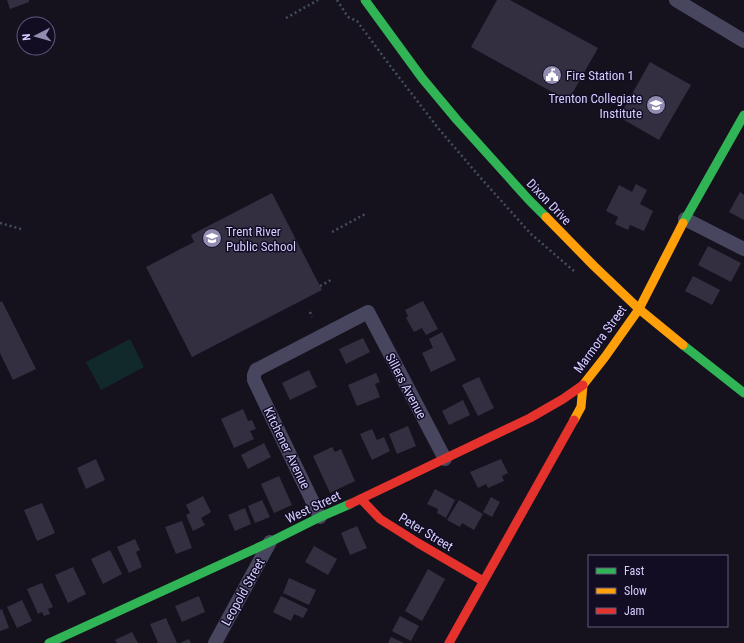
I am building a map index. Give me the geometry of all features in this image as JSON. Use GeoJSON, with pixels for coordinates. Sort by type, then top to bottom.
{"type":"FeatureCollection","features":[{"type":"Feature","properties":{"kind":"street","name":"Dixon Drive"},"geometry":{"type":"LineString","coordinates":[[365,0],[422,78],[489,157],[529,200],[639,309],[744,393]]}},
{"type":"Feature","properties":{"kind":"street"},"geometry":{"type":"LineString","coordinates":[[676,0],[744,41]]}},
{"type":"Feature","properties":{"kind":"street","name":"Marmora Street"},"geometry":{"type":"LineString","coordinates":[[449,643],[581,407],[583,384],[605,358],[639,309],[685,219],[744,116]]}},
{"type":"Feature","properties":{"kind":"street"},"geometry":{"type":"LineString","coordinates":[[685,219],[744,249]]}},
{"type":"Feature","properties":{"kind":"street","name":"Kitchener Avenue"},"geometry":{"type":"LineString","coordinates":[[320,517],[254,380],[254,375],[256,370],[368,312]]}},
{"type":"Feature","properties":{"kind":"street","name":"Sillers Avenue"},"geometry":{"type":"LineString","coordinates":[[368,312],[445,459]]}},
{"type":"Feature","properties":{"kind":"street","name":"West Street"},"geometry":{"type":"LineString","coordinates":[[49,643],[270,542],[530,418],[563,399],[583,384]]}},
{"type":"Feature","properties":{"kind":"street","name":"Peter Street"},"geometry":{"type":"LineString","coordinates":[[361,499],[380,519],[483,582]]}},
{"type":"Feature","properties":{"kind":"street","name":"Leopold Street"},"geometry":{"type":"LineString","coordinates":[[215,643],[270,542]]}},
{"type":"Feature","properties":{"kind":"path"},"geometry":{"type":"LineString","coordinates":[[286,18],[318,0]]}},
{"type":"Feature","properties":{"kind":"path"},"geometry":{"type":"LineString","coordinates":[[332,232],[367,213]]}},
{"type":"Feature","properties":{"kind":"path"},"geometry":{"type":"LineString","coordinates":[[0,222],[21,229]]}},
{"type":"Feature","properties":{"kind":"path"},"geometry":{"type":"LineString","coordinates":[[320,286],[331,280]]}},
{"type":"Feature","properties":{"kind":"path"},"geometry":{"type":"LineString","coordinates":[[310,312],[312,317]]}},
{"type":"Feature","properties":{"kind":"green space"},"geometry":{"type":"Polygon","coordinates":[[[130,339],[144,367],[101,390],[86,362],[130,339]]]}},
{"type":"Feature","properties":{"kind":"building"},"geometry":{"type":"Polygon","coordinates":[[[7,0],[29,0],[29,2],[10,9],[7,0]]]}},
{"type":"Feature","properties":{"kind":"building","name":"Fire Station 1"},"geometry":{"type":"Polygon","coordinates":[[[497,0],[510,0],[598,48],[568,101],[471,47],[497,0]]]}},
{"type":"Feature","properties":{"kind":"building"},"geometry":{"type":"Polygon","coordinates":[[[650,62],[691,85],[659,140],[619,117],[650,62]]]}},
{"type":"Feature","properties":{"kind":"building"},"geometry":{"type":"Polygon","coordinates":[[[636,184],[647,190],[640,204],[653,211],[644,231],[630,225],[628,230],[615,224],[618,217],[606,211],[619,185],[632,192],[636,184]]]}},
{"type":"Feature","properties":{"kind":"building"},"geometry":{"type":"Polygon","coordinates":[[[740,192],[744,195],[744,220],[729,212],[740,192]]]}},
{"type":"Feature","properties":{"kind":"building"},"geometry":{"type":"Polygon","coordinates":[[[272,193],[322,290],[192,357],[146,267],[194,242],[191,235],[272,193]]]}},
{"type":"Feature","properties":{"kind":"building"},"geometry":{"type":"Polygon","coordinates":[[[708,246],[741,263],[731,282],[698,265],[708,246]]]}},
{"type":"Feature","properties":{"kind":"building"},"geometry":{"type":"Polygon","coordinates":[[[693,276],[720,290],[712,305],[685,291],[693,276]]]}},
{"type":"Feature","properties":{"kind":"building"},"geometry":{"type":"Polygon","coordinates":[[[2,301],[36,369],[13,380],[0,353],[0,302],[2,301]]]}},
{"type":"Feature","properties":{"kind":"building"},"geometry":{"type":"Polygon","coordinates":[[[423,301],[438,329],[426,335],[422,328],[414,332],[406,318],[408,316],[405,310],[423,301]]]}},
{"type":"Feature","properties":{"kind":"building"},"geometry":{"type":"Polygon","coordinates":[[[442,332],[456,360],[431,372],[422,353],[433,348],[429,339],[442,332]]]}},
{"type":"Feature","properties":{"kind":"building"},"geometry":{"type":"Polygon","coordinates":[[[363,338],[370,352],[346,364],[339,349],[363,338]]]}},
{"type":"Feature","properties":{"kind":"building"},"geometry":{"type":"Polygon","coordinates":[[[309,370],[317,387],[290,400],[282,383],[309,370]]]}},
{"type":"Feature","properties":{"kind":"building"},"geometry":{"type":"Polygon","coordinates":[[[376,373],[380,382],[375,384],[380,397],[357,406],[348,385],[376,373]]]}},
{"type":"Feature","properties":{"kind":"building"},"geometry":{"type":"Polygon","coordinates":[[[479,377],[494,408],[478,416],[462,385],[479,377]]]}},
{"type":"Feature","properties":{"kind":"building"},"geometry":{"type":"Polygon","coordinates":[[[463,400],[470,415],[449,425],[442,411],[463,400]]]}},
{"type":"Feature","properties":{"kind":"building"},"geometry":{"type":"Polygon","coordinates":[[[243,409],[248,421],[252,420],[256,429],[250,431],[254,439],[234,448],[221,419],[243,409]]]}},
{"type":"Feature","properties":{"kind":"building"},"geometry":{"type":"Polygon","coordinates":[[[408,426],[416,446],[397,454],[389,434],[408,426]]]}},
{"type":"Feature","properties":{"kind":"building"},"geometry":{"type":"Polygon","coordinates":[[[372,429],[377,440],[384,437],[390,451],[372,460],[360,434],[372,429]]]}},
{"type":"Feature","properties":{"kind":"building"},"geometry":{"type":"Polygon","coordinates":[[[264,443],[271,457],[248,469],[241,455],[264,443]]]}},
{"type":"Feature","properties":{"kind":"building"},"geometry":{"type":"Polygon","coordinates":[[[332,447],[335,452],[341,449],[355,481],[330,493],[313,456],[332,447]]]}},
{"type":"Feature","properties":{"kind":"building"},"geometry":{"type":"Polygon","coordinates":[[[96,459],[105,480],[86,489],[77,468],[96,459]]]}},
{"type":"Feature","properties":{"kind":"building"},"geometry":{"type":"Polygon","coordinates":[[[501,459],[508,473],[502,476],[504,481],[488,488],[486,484],[478,488],[470,472],[501,459]]]}},
{"type":"Feature","properties":{"kind":"building"},"geometry":{"type":"Polygon","coordinates":[[[279,476],[292,505],[274,513],[261,484],[279,476]]]}},
{"type":"Feature","properties":{"kind":"building"},"geometry":{"type":"Polygon","coordinates":[[[435,489],[455,500],[446,518],[437,513],[438,509],[427,504],[435,489]]]}},
{"type":"Feature","properties":{"kind":"building"},"geometry":{"type":"Polygon","coordinates":[[[203,496],[211,512],[201,518],[205,525],[193,531],[186,515],[190,513],[186,505],[203,496]]]}},
{"type":"Feature","properties":{"kind":"building"},"geometry":{"type":"Polygon","coordinates":[[[491,497],[500,502],[492,517],[483,512],[491,497]]]}},
{"type":"Feature","properties":{"kind":"building"},"geometry":{"type":"Polygon","coordinates":[[[262,500],[270,517],[255,523],[248,506],[262,500]]]}},
{"type":"Feature","properties":{"kind":"building"},"geometry":{"type":"Polygon","coordinates":[[[459,500],[483,514],[474,530],[462,523],[460,527],[447,520],[459,500]]]}},
{"type":"Feature","properties":{"kind":"building"},"geometry":{"type":"Polygon","coordinates":[[[42,503],[55,533],[37,541],[24,510],[42,503]]]}},
{"type":"Feature","properties":{"kind":"building"},"geometry":{"type":"Polygon","coordinates":[[[245,508],[251,524],[235,531],[228,515],[245,508]]]}},
{"type":"Feature","properties":{"kind":"building"},"geometry":{"type":"Polygon","coordinates":[[[182,521],[192,548],[176,554],[165,527],[182,521]]]}},
{"type":"Feature","properties":{"kind":"building"},"geometry":{"type":"Polygon","coordinates":[[[357,526],[367,548],[350,555],[341,533],[357,526]]]}},
{"type":"Feature","properties":{"kind":"building"},"geometry":{"type":"Polygon","coordinates":[[[135,539],[140,550],[136,552],[142,567],[129,573],[117,547],[135,539]]]}},
{"type":"Feature","properties":{"kind":"building"},"geometry":{"type":"Polygon","coordinates":[[[314,546],[337,559],[328,575],[305,562],[314,546]]]}},
{"type":"Feature","properties":{"kind":"building"},"geometry":{"type":"Polygon","coordinates":[[[110,550],[122,574],[103,584],[91,559],[110,550]]]}},
{"type":"Feature","properties":{"kind":"building"},"geometry":{"type":"Polygon","coordinates":[[[73,567],[86,594],[68,603],[55,575],[73,567]]]}},
{"type":"Feature","properties":{"kind":"building"},"geometry":{"type":"Polygon","coordinates":[[[428,569],[445,579],[422,621],[405,611],[428,569]]]}},
{"type":"Feature","properties":{"kind":"building"},"geometry":{"type":"Polygon","coordinates":[[[289,578],[316,590],[309,605],[283,593],[289,578]]]}},
{"type":"Feature","properties":{"kind":"building"},"geometry":{"type":"Polygon","coordinates":[[[42,583],[53,607],[48,609],[50,614],[44,616],[42,612],[38,614],[27,589],[42,583]]]}},
{"type":"Feature","properties":{"kind":"building"},"geometry":{"type":"Polygon","coordinates":[[[199,596],[205,612],[182,622],[175,606],[199,596]]]}},
{"type":"Feature","properties":{"kind":"building"},"geometry":{"type":"Polygon","coordinates":[[[281,596],[308,609],[303,618],[294,614],[291,621],[273,612],[281,596]]]}},
{"type":"Feature","properties":{"kind":"building"},"geometry":{"type":"Polygon","coordinates":[[[22,600],[32,621],[17,628],[7,607],[22,600]]]}},
{"type":"Feature","properties":{"kind":"building"},"geometry":{"type":"Polygon","coordinates":[[[2,609],[9,628],[0,631],[0,610],[2,609]]]}},
{"type":"Feature","properties":{"kind":"building"},"geometry":{"type":"Polygon","coordinates":[[[400,616],[419,626],[411,641],[392,631],[400,616]]]}},
{"type":"Feature","properties":{"kind":"building"},"geometry":{"type":"Polygon","coordinates":[[[166,618],[177,643],[158,643],[150,624],[166,618]]]}},
{"type":"Feature","properties":{"kind":"building"},"geometry":{"type":"Polygon","coordinates":[[[132,632],[138,643],[117,643],[115,640],[132,632]]]}},
{"type":"Feature","properties":{"kind":"building"},"geometry":{"type":"Polygon","coordinates":[[[391,637],[404,643],[388,643],[391,637]]]}},
{"type":"Feature","properties":{"kind":"building"},"geometry":{"type":"Polygon","coordinates":[[[189,639],[191,643],[180,643],[189,639]]]}},
{"type":"Feature","properties":{"kind":"traffic: fast"},"geometry":{"type":"LineString","coordinates":[[365,0],[422,78],[457,120],[546,217]]}},
{"type":"Feature","properties":{"kind":"traffic: fast"},"geometry":{"type":"LineString","coordinates":[[683,223],[744,115]]}},
{"type":"Feature","properties":{"kind":"traffic: fast"},"geometry":{"type":"LineString","coordinates":[[683,345],[744,393]]}},
{"type":"Feature","properties":{"kind":"traffic: fast"},"geometry":{"type":"LineString","coordinates":[[49,643],[350,504]]}},
{"type":"Feature","properties":{"kind":"traffic: slow"},"geometry":{"type":"LineString","coordinates":[[546,217],[639,309],[683,345]]}},
{"type":"Feature","properties":{"kind":"traffic: slow"},"geometry":{"type":"LineString","coordinates":[[574,420],[581,407],[583,385],[639,309],[683,223]]}},
{"type":"Feature","properties":{"kind":"traffic: jam"},"geometry":{"type":"LineString","coordinates":[[350,504],[530,418],[563,399],[583,385]]}},
{"type":"Feature","properties":{"kind":"traffic: jam"},"geometry":{"type":"LineString","coordinates":[[449,643],[574,420]]}},
{"type":"Feature","properties":{"kind":"traffic: jam"},"geometry":{"type":"LineString","coordinates":[[361,499],[380,519],[483,581]]}},
{"type":"Feature","properties":{"kind":"place","name":"Fire Station 1"},"geometry":{"type":"Point","coordinates":[552,75]}},
{"type":"Feature","properties":{"kind":"place","name":"Trenton Collegiate Institute"},"geometry":{"type":"Point","coordinates":[656,105]}},
{"type":"Feature","properties":{"kind":"place","name":"Trent River Public School"},"geometry":{"type":"Point","coordinates":[212,238]}}]}
